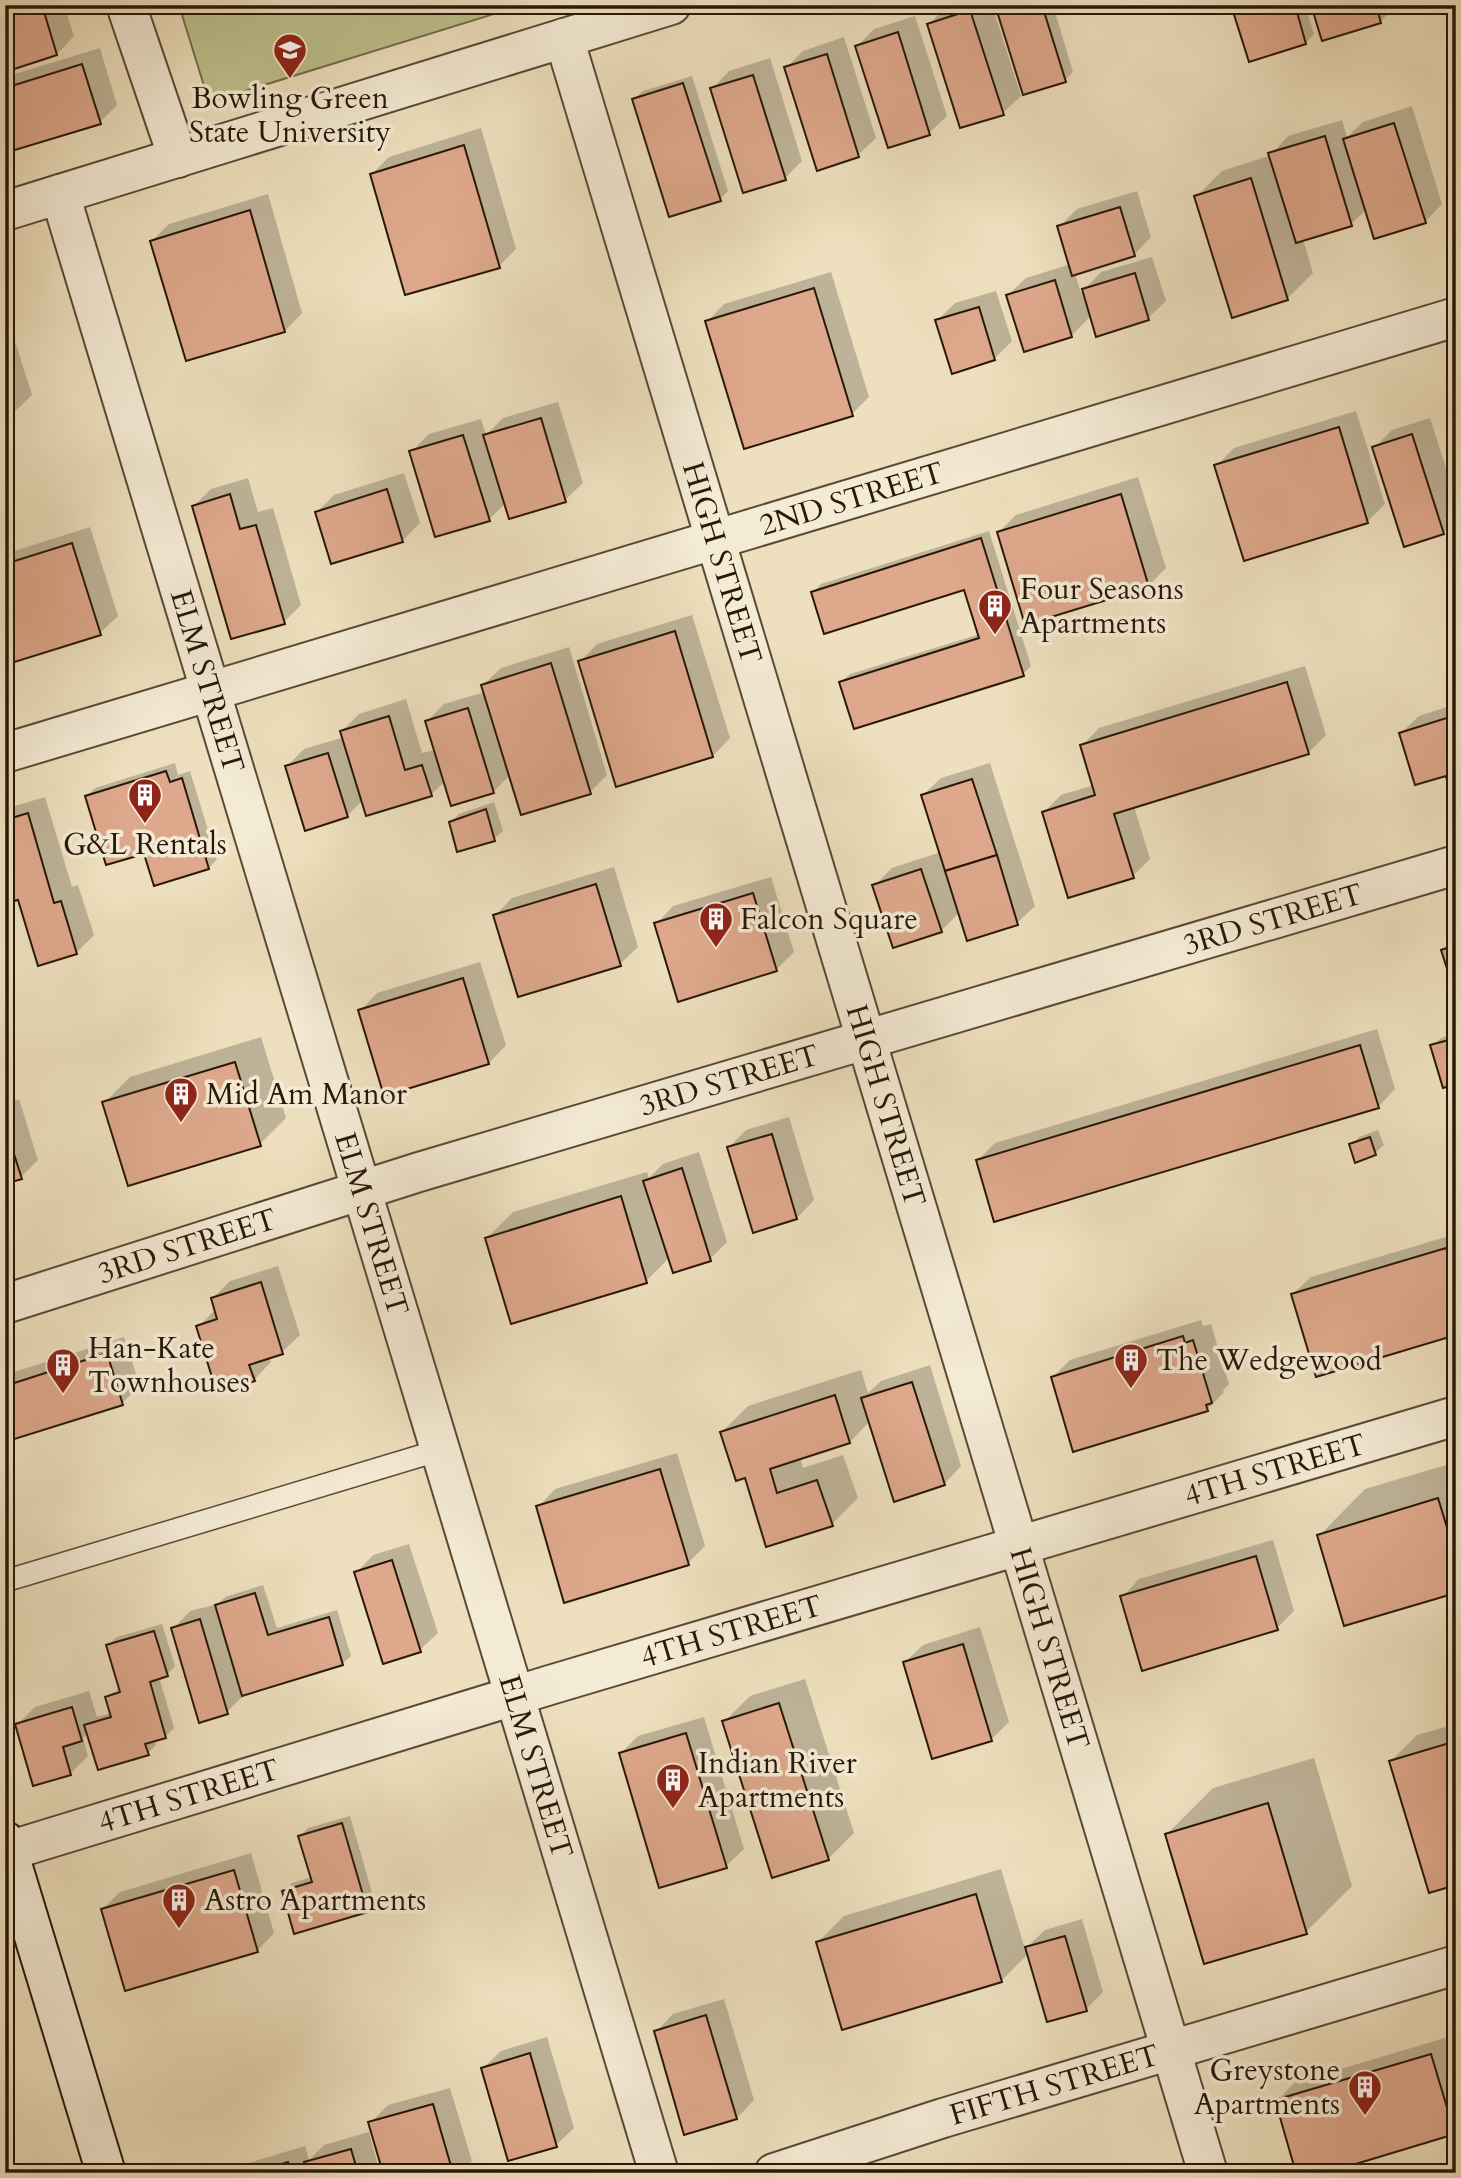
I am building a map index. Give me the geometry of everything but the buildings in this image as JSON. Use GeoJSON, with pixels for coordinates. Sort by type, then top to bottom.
{"type":"FeatureCollection","features":[{"type":"Feature","properties":{"kind":"street"},"geometry":{"type":"LineString","coordinates":[[126,5],[178,158]]}},
{"type":"Feature","properties":{"kind":"street"},"geometry":{"type":"LineString","coordinates":[[5,211],[671,5]]}},
{"type":"Feature","properties":{"kind":"street","name":"HIGH STREET"},"geometry":{"type":"LineString","coordinates":[[564,38],[1208,2173]]}},
{"type":"Feature","properties":{"kind":"street","name":"ELM STREET"},"geometry":{"type":"LineString","coordinates":[[60,194],[659,2173]]}},
{"type":"Feature","properties":{"kind":"street","name":"2ND STREET"},"geometry":{"type":"LineString","coordinates":[[5,753],[1456,317]]}},
{"type":"Feature","properties":{"kind":"street","name":"3RD STREET"},"geometry":{"type":"LineString","coordinates":[[5,1304],[362,1191],[1456,865]]}},
{"type":"Feature","properties":{"kind":"street","name":"4TH STREET"},"geometry":{"type":"LineString","coordinates":[[7,1846],[1456,1416]]}},
{"type":"Feature","properties":{"kind":"street"},"geometry":{"type":"LineString","coordinates":[[7,1846],[106,2173]]}},
{"type":"Feature","properties":{"kind":"street","name":"FIFTH STREET"},"geometry":{"type":"LineString","coordinates":[[774,2173],[943,2118],[1456,1965]]}},
{"type":"Feature","properties":{"kind":"lane"},"geometry":{"type":"LineString","coordinates":[[5,1581],[440,1450]]}},
{"type":"Feature","properties":{"kind":"green space"},"geometry":{"type":"Polygon","coordinates":[[[179,5],[523,5],[209,102],[179,5]]]}},
{"type":"Feature","properties":{"kind":"place","name":"Bowling Green State University"},"geometry":{"type":"Point","coordinates":[290,80]}},
{"type":"Feature","properties":{"kind":"place","name":"Four Seasons Apartments"},"geometry":{"type":"Point","coordinates":[995,636]}},
{"type":"Feature","properties":{"kind":"place","name":"G&L Rentals"},"geometry":{"type":"Point","coordinates":[145,825]}},
{"type":"Feature","properties":{"kind":"place","name":"Falcon Square"},"geometry":{"type":"Point","coordinates":[716,949]}},
{"type":"Feature","properties":{"kind":"place","name":"Mid Am Manor"},"geometry":{"type":"Point","coordinates":[181,1124]}},
{"type":"Feature","properties":{"kind":"place","name":"The Wedgewood"},"geometry":{"type":"Point","coordinates":[1131,1390]}},
{"type":"Feature","properties":{"kind":"place","name":"Han-Kate Townhouses"},"geometry":{"type":"Point","coordinates":[63,1395]}},
{"type":"Feature","properties":{"kind":"place","name":"Indian River Apartments"},"geometry":{"type":"Point","coordinates":[673,1810]}},
{"type":"Feature","properties":{"kind":"place","name":"Astro Apartments"},"geometry":{"type":"Point","coordinates":[179,1930]}},
{"type":"Feature","properties":{"kind":"place","name":"Greystone Apartments"},"geometry":{"type":"Point","coordinates":[1365,2117]}}]}
